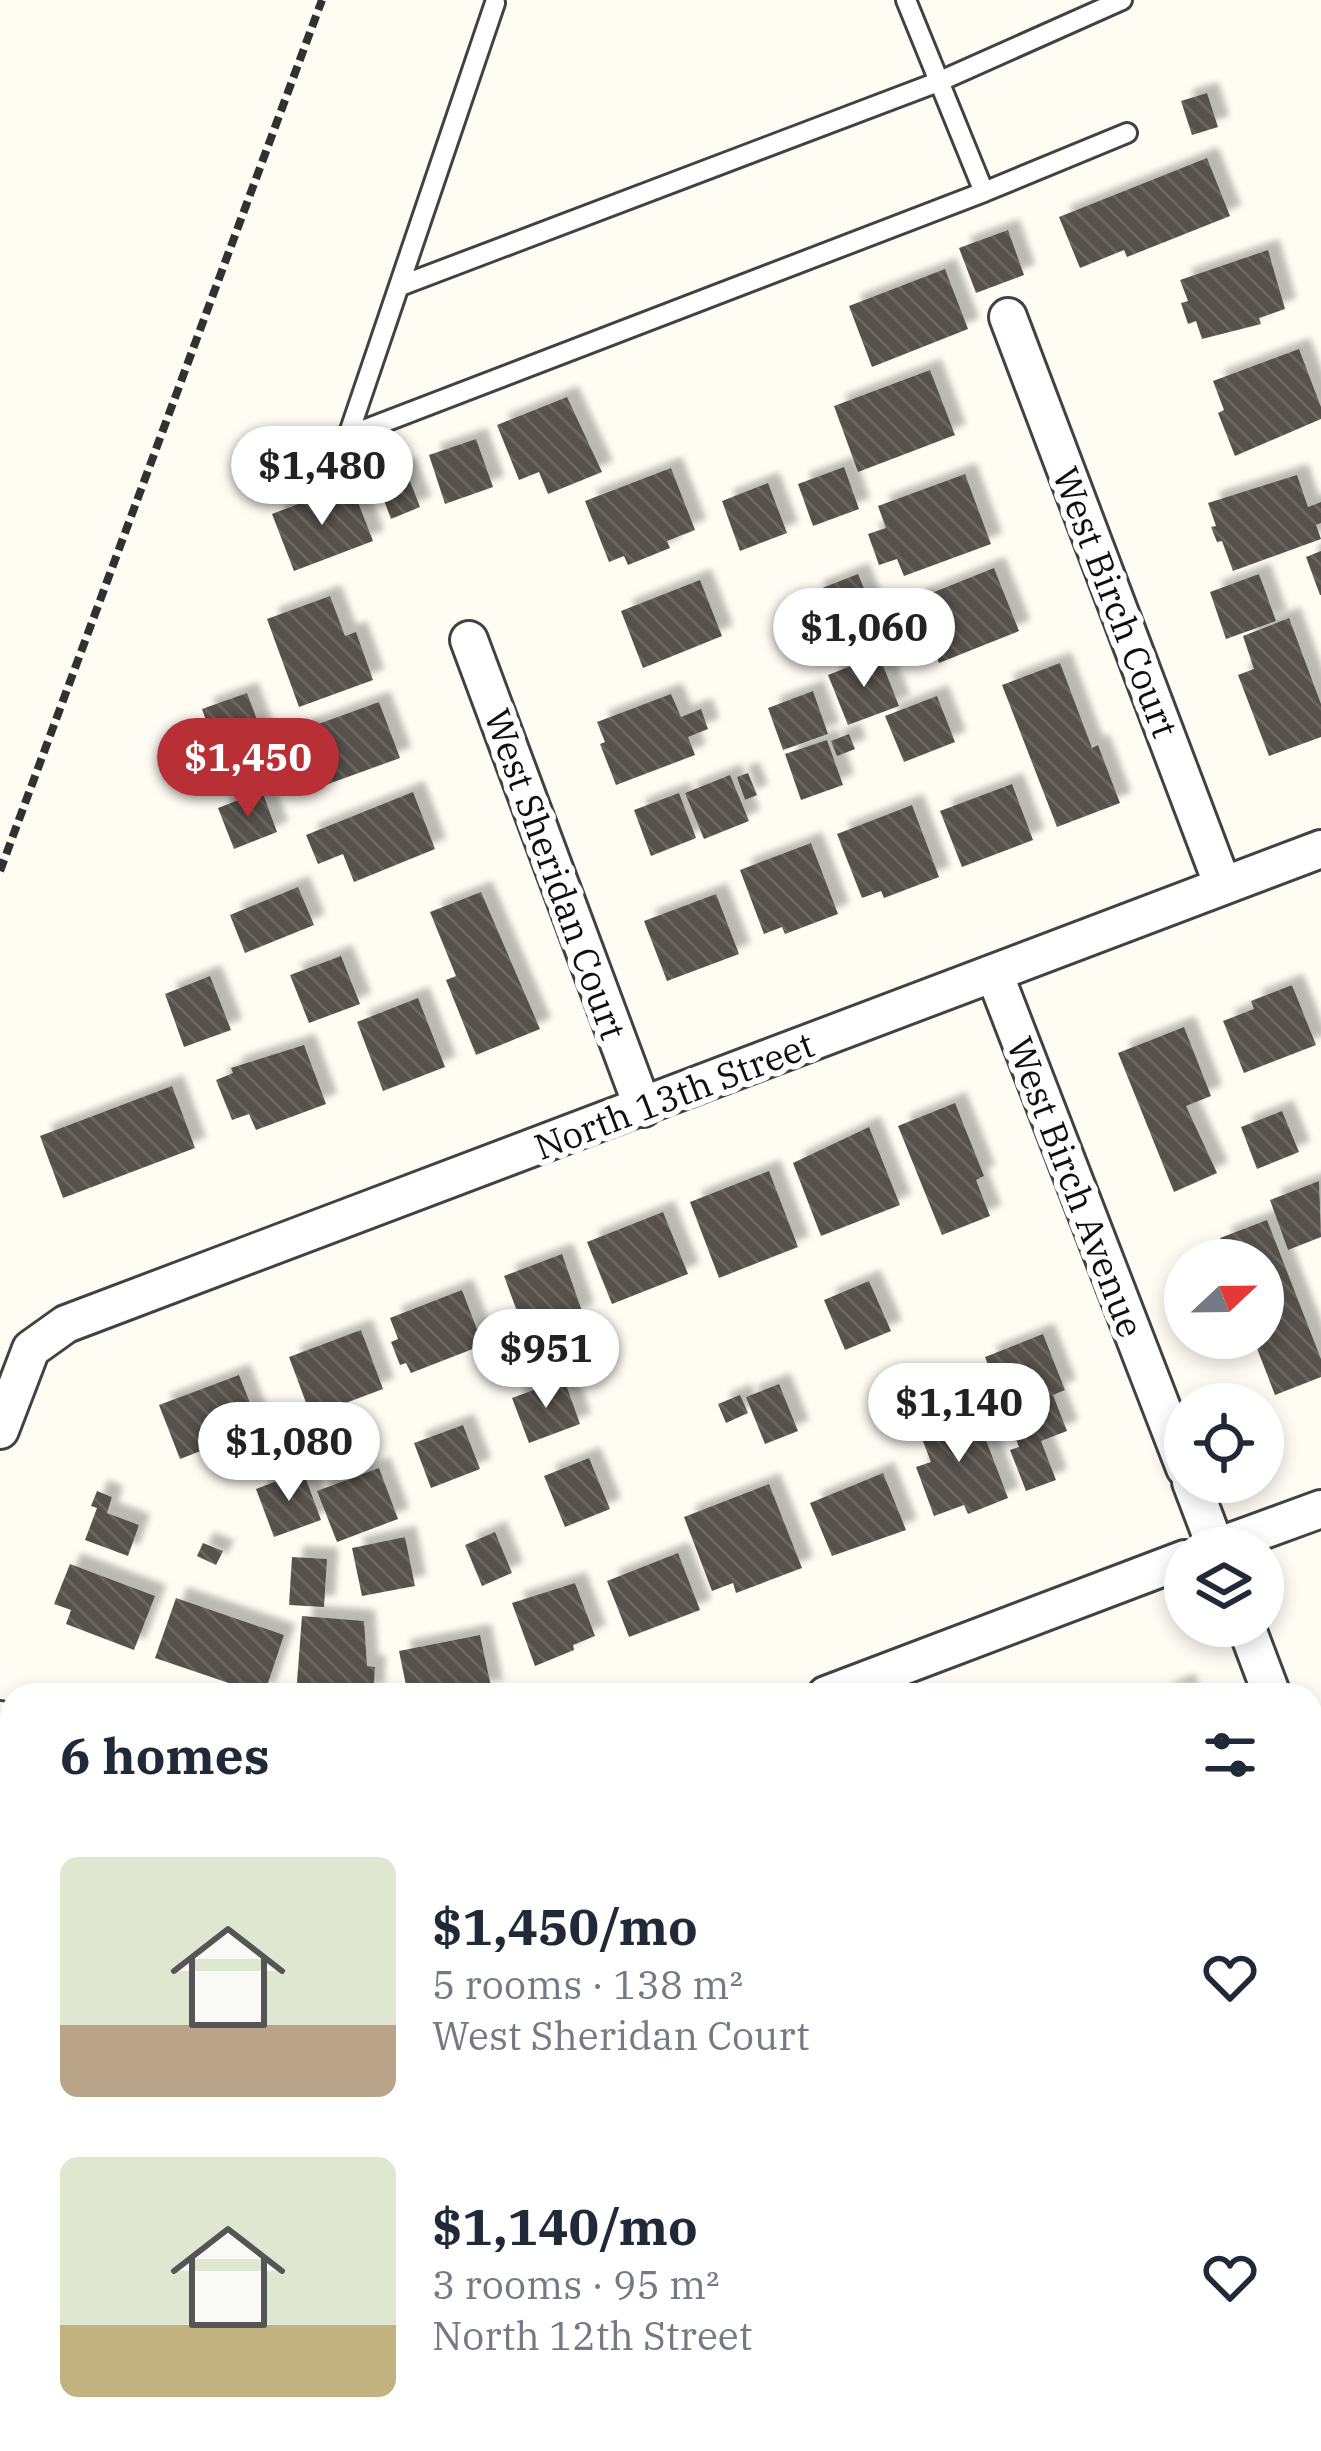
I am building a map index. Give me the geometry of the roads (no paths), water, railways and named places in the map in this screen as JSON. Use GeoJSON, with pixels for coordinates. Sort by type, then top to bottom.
{"type":"FeatureCollection","features":[{"type":"Feature","properties":{"kind":"street","name":"West Birch Court"},"geometry":{"type":"LineString","coordinates":[[1008,317],[1223,886]]}},
{"type":"Feature","properties":{"kind":"street","name":"West Sheridan Court"},"geometry":{"type":"LineString","coordinates":[[469,640],[643,1108]]}},
{"type":"Feature","properties":{"kind":"street","name":"North 13th Street"},"geometry":{"type":"LineString","coordinates":[[0,1430],[31,1349],[66,1324],[1321,849]]}},
{"type":"Feature","properties":{"kind":"street","name":"West Birch Avenue"},"geometry":{"type":"LineString","coordinates":[[994,973],[1164,1414]]}},
{"type":"Feature","properties":{"kind":"street"},"geometry":{"type":"LineString","coordinates":[[1273,1527],[1321,1509]]}},
{"type":"Feature","properties":{"kind":"street"},"geometry":{"type":"LineString","coordinates":[[858,1683],[1164,1567]]}},
{"type":"Feature","properties":{"kind":"street"},"geometry":{"type":"LineString","coordinates":[[1254,1647],[1267,1683]]}},
{"type":"Feature","properties":{"kind":"lane"},"geometry":{"type":"LineString","coordinates":[[906,0],[984,192]]}},
{"type":"Feature","properties":{"kind":"lane"},"geometry":{"type":"LineString","coordinates":[[400,286],[938,82],[1123,0]]}},
{"type":"Feature","properties":{"kind":"lane"},"geometry":{"type":"LineString","coordinates":[[498,1],[348,436],[1127,133]]}}]}
